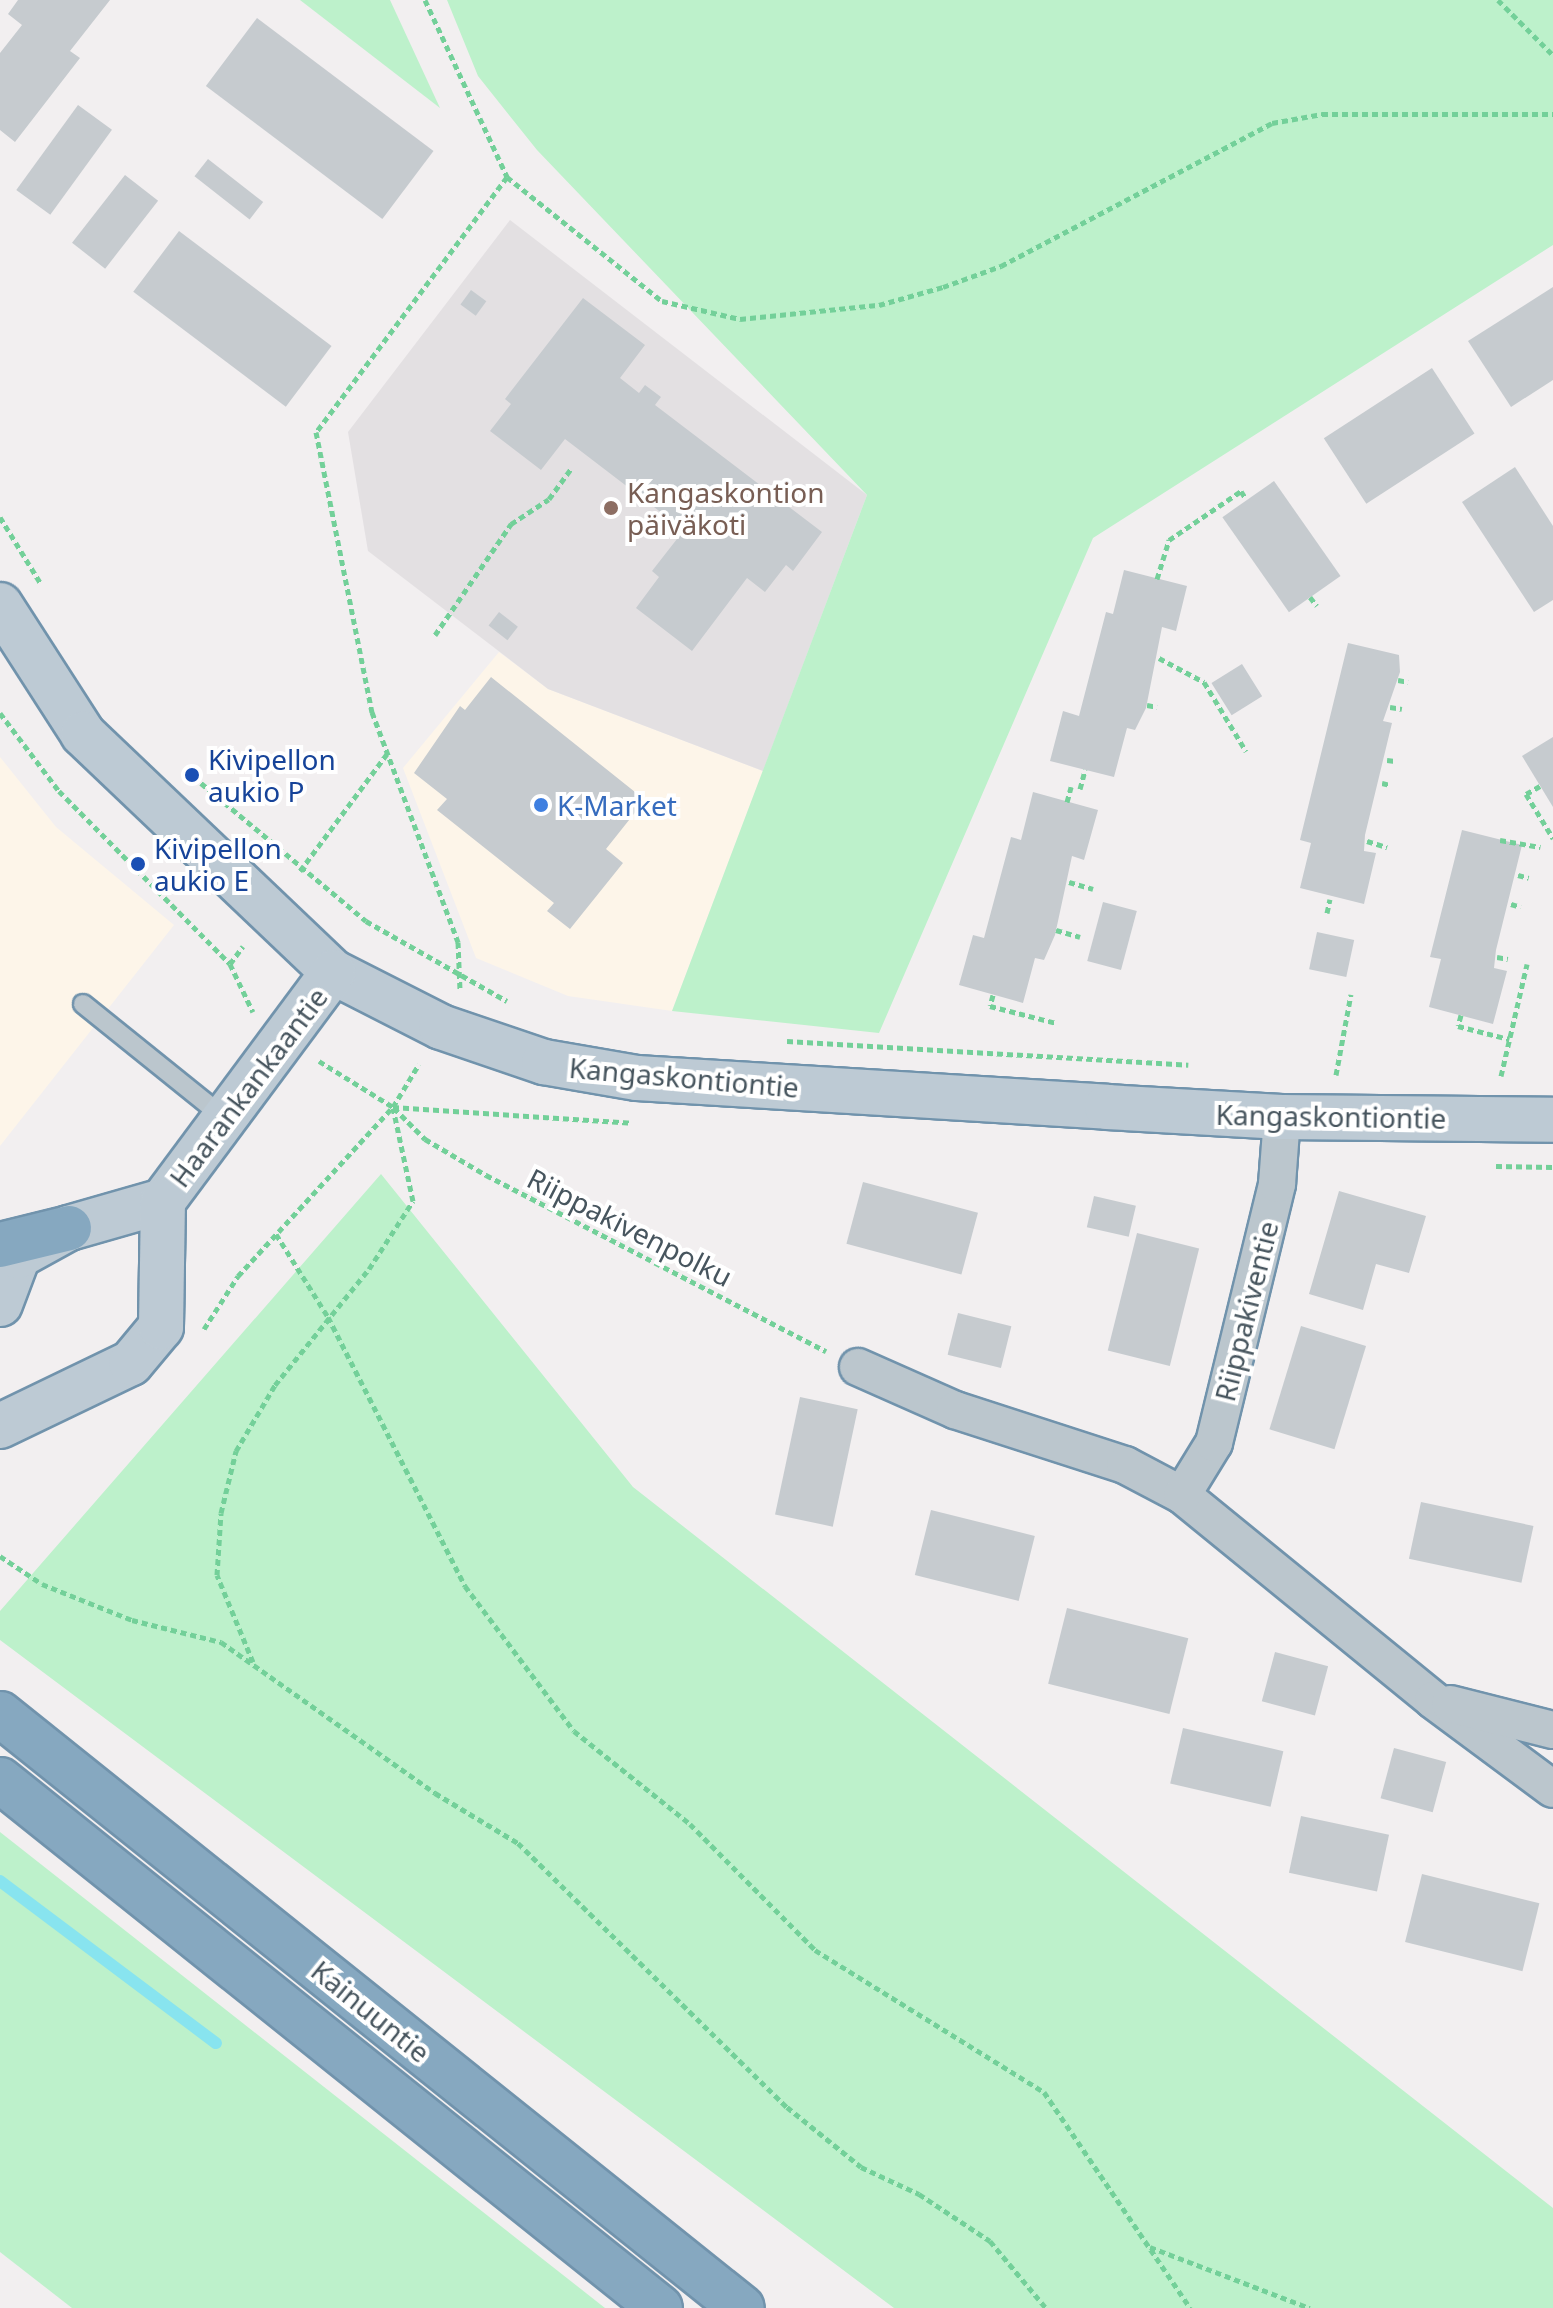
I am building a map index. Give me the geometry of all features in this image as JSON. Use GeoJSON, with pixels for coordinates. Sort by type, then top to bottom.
{"type":"FeatureCollection","features":[{"type":"Feature","properties":{"kind":"highway"},"geometry":{"type":"LineString","coordinates":[[0,1245],[69,1228]]}},
{"type":"Feature","properties":{"kind":"highway","name":"Kainuuntie"},"geometry":{"type":"LineString","coordinates":[[0,1714],[742,2308]]}},
{"type":"Feature","properties":{"kind":"highway","name":"Kainuuntie"},"geometry":{"type":"LineString","coordinates":[[0,1780],[660,2308]]}},
{"type":"Feature","properties":{"kind":"street","name":"Kangaskontiontie"},"geometry":{"type":"LineString","coordinates":[[0,605],[83,734],[272,908],[333,972],[441,1027],[544,1062],[637,1078],[1282,1117],[1553,1120]]}},
{"type":"Feature","properties":{"kind":"street","name":"Haarankankaantie"},"geometry":{"type":"LineString","coordinates":[[0,1304],[18,1256],[69,1228],[163,1201],[286,1040],[333,972]]}},
{"type":"Feature","properties":{"kind":"street","name":"Riippakiventie"},"geometry":{"type":"LineString","coordinates":[[1182,1495],[1214,1443],[1277,1184],[1282,1117]]}},
{"type":"Feature","properties":{"kind":"street","name":"Haarankankaantie"},"geometry":{"type":"LineString","coordinates":[[0,1426],[131,1363],[161,1327],[163,1201]]}},
{"type":"Feature","properties":{"kind":"street"},"geometry":{"type":"LineString","coordinates":[[69,1228],[127,1237],[150,1257],[163,1284]]}},
{"type":"Feature","properties":{"kind":"street"},"geometry":{"type":"LineString","coordinates":[[858,1367],[955,1410],[1125,1465],[1182,1495],[1433,1700],[1553,1789]]}},
{"type":"Feature","properties":{"kind":"street"},"geometry":{"type":"LineString","coordinates":[[1433,1700],[1553,1730]]}},
{"type":"Feature","properties":{"kind":"lane"},"geometry":{"type":"LineString","coordinates":[[83,1004],[226,1119]]}},
{"type":"Feature","properties":{"kind":"path"},"geometry":{"type":"LineString","coordinates":[[425,0],[507,177],[662,301],[740,319],[879,305],[1001,266],[1272,123],[1322,114],[1553,114]]}},
{"type":"Feature","properties":{"kind":"path"},"geometry":{"type":"LineString","coordinates":[[1498,0],[1553,55]]}},
{"type":"Feature","properties":{"kind":"path"},"geometry":{"type":"LineString","coordinates":[[198,1338],[238,1276],[393,1107],[441,1027],[464,981],[458,942],[372,712],[316,432],[507,177]]}},
{"type":"Feature","properties":{"kind":"path"},"geometry":{"type":"LineString","coordinates":[[435,635],[511,524],[549,499],[572,467]]}},
{"type":"Feature","properties":{"kind":"path"},"geometry":{"type":"LineString","coordinates":[[1157,579],[1169,540],[1241,491],[1246,499]]}},
{"type":"Feature","properties":{"kind":"path"},"geometry":{"type":"LineString","coordinates":[[0,517],[46,592]]}},
{"type":"Feature","properties":{"kind":"path"},"geometry":{"type":"LineString","coordinates":[[1310,597],[1317,606]]}},
{"type":"Feature","properties":{"kind":"path"},"geometry":{"type":"LineString","coordinates":[[1159,658],[1204,682],[1246,751]]}},
{"type":"Feature","properties":{"kind":"path"},"geometry":{"type":"LineString","coordinates":[[1398,680],[1408,682]]}},
{"type":"Feature","properties":{"kind":"path"},"geometry":{"type":"LineString","coordinates":[[1147,705],[1157,707]]}},
{"type":"Feature","properties":{"kind":"path"},"geometry":{"type":"LineString","coordinates":[[1390,707],[1402,709]]}},
{"type":"Feature","properties":{"kind":"path","name":"Riippakivenpolku"},"geometry":{"type":"LineString","coordinates":[[0,713],[59,791],[230,964],[252,1011],[286,1040],[393,1107],[425,1139],[486,1175],[858,1367]]}},
{"type":"Feature","properties":{"kind":"path"},"geometry":{"type":"LineString","coordinates":[[230,964],[387,753]]}},
{"type":"Feature","properties":{"kind":"path"},"geometry":{"type":"LineString","coordinates":[[1387,760],[1395,761]]}},
{"type":"Feature","properties":{"kind":"path"},"geometry":{"type":"LineString","coordinates":[[1080,789],[1085,770]]}},
{"type":"Feature","properties":{"kind":"path"},"geometry":{"type":"LineString","coordinates":[[192,775],[300,870],[366,921],[464,981],[515,1005]]}},
{"type":"Feature","properties":{"kind":"path"},"geometry":{"type":"LineString","coordinates":[[1382,783],[1390,785]]}},
{"type":"Feature","properties":{"kind":"path"},"geometry":{"type":"LineString","coordinates":[[1540,786],[1526,794],[1553,838]]}},
{"type":"Feature","properties":{"kind":"path"},"geometry":{"type":"LineString","coordinates":[[1067,802],[1071,787]]}},
{"type":"Feature","properties":{"kind":"path"},"geometry":{"type":"LineString","coordinates":[[1500,840],[1540,847]]}},
{"type":"Feature","properties":{"kind":"path"},"geometry":{"type":"LineString","coordinates":[[1367,841],[1387,847]]}},
{"type":"Feature","properties":{"kind":"path"},"geometry":{"type":"LineString","coordinates":[[1518,875],[1529,878]]}},
{"type":"Feature","properties":{"kind":"path"},"geometry":{"type":"LineString","coordinates":[[1069,882],[1093,889]]}},
{"type":"Feature","properties":{"kind":"path"},"geometry":{"type":"LineString","coordinates":[[1327,913],[1330,899]]}},
{"type":"Feature","properties":{"kind":"path"},"geometry":{"type":"LineString","coordinates":[[1511,904],[1521,907]]}},
{"type":"Feature","properties":{"kind":"path"},"geometry":{"type":"LineString","coordinates":[[1056,930],[1080,937]]}},
{"type":"Feature","properties":{"kind":"path"},"geometry":{"type":"LineString","coordinates":[[1497,957],[1508,959]]}},
{"type":"Feature","properties":{"kind":"path"},"geometry":{"type":"LineString","coordinates":[[1501,1077],[1527,964]]}},
{"type":"Feature","properties":{"kind":"path"},"geometry":{"type":"LineString","coordinates":[[1335,1076],[1351,994]]}},
{"type":"Feature","properties":{"kind":"path"},"geometry":{"type":"LineString","coordinates":[[993,995],[990,1006],[1056,1023]]}},
{"type":"Feature","properties":{"kind":"path"},"geometry":{"type":"LineString","coordinates":[[1461,1015],[1458,1026],[1509,1039]]}},
{"type":"Feature","properties":{"kind":"path"},"geometry":{"type":"LineString","coordinates":[[774,1041],[1193,1066]]}},
{"type":"Feature","properties":{"kind":"path"},"geometry":{"type":"LineString","coordinates":[[1320,1075],[1350,1077]]}},
{"type":"Feature","properties":{"kind":"path"},"geometry":{"type":"LineString","coordinates":[[1485,1077],[1514,1077]]}},
{"type":"Feature","properties":{"kind":"path"},"geometry":{"type":"LineString","coordinates":[[253,1662],[217,1575],[221,1513],[236,1451],[275,1385],[413,1201],[393,1107]]}},
{"type":"Feature","properties":{"kind":"path"},"geometry":{"type":"LineString","coordinates":[[276,1234],[328,1317],[465,1586],[574,1731],[690,1824],[815,1950],[1044,2092],[1190,2308]]}},
{"type":"Feature","properties":{"kind":"path"},"geometry":{"type":"LineString","coordinates":[[0,1556],[42,1584],[132,1620],[221,1642],[435,1793],[518,1843],[787,2107],[861,2167],[919,2194],[990,2241],[1046,2308]]}},
{"type":"Feature","properties":{"kind":"path"},"geometry":{"type":"LineString","coordinates":[[1149,2247],[1310,2308]]}},
{"type":"Feature","properties":{"kind":"shaded area","name":"Kangaskontion päiväkoti"},"geometry":{"type":"Polygon","coordinates":[[[510,220],[867,495],[763,771],[548,689],[368,551],[348,432],[510,220]]]}},
{"type":"Feature","properties":{"kind":"shaded area"},"geometry":{"type":"Polygon","coordinates":[[[499,652],[548,689],[763,771],[672,1011],[568,996],[476,958],[403,768],[499,652]]]}},
{"type":"Feature","properties":{"kind":"shaded area"},"geometry":{"type":"Polygon","coordinates":[[[0,757],[56,827],[174,925],[0,1146],[0,757]]]}},
{"type":"Feature","properties":{"kind":"green space"},"geometry":{"type":"Polygon","coordinates":[[[300,0],[390,0],[440,108],[300,0]]]}},
{"type":"Feature","properties":{"kind":"green space"},"geometry":{"type":"Polygon","coordinates":[[[447,0],[1553,0],[1553,245],[1093,538],[879,1033],[672,1011],[867,495],[537,150],[478,76],[447,0]]]}},
{"type":"Feature","properties":{"kind":"green space"},"geometry":{"type":"Polygon","coordinates":[[[381,1174],[633,1487],[1553,2208],[1553,2308],[894,2308],[0,1640],[0,1611],[381,1174]]]}},
{"type":"Feature","properties":{"kind":"green space"},"geometry":{"type":"Polygon","coordinates":[[[0,1832],[605,2308],[72,2308],[0,2252],[0,1832]]]}},
{"type":"Feature","properties":{"kind":"building"},"geometry":{"type":"Polygon","coordinates":[[[18,0],[110,0],[70,51],[80,58],[15,142],[0,130],[0,53],[22,25],[8,14],[18,0]]]}},
{"type":"Feature","properties":{"kind":"building"},"geometry":{"type":"Polygon","coordinates":[[[257,18],[433,151],[382,219],[206,86],[257,18]]]}},
{"type":"Feature","properties":{"kind":"building"},"geometry":{"type":"Polygon","coordinates":[[[78,105],[112,130],[50,215],[16,190],[78,105]]]}},
{"type":"Feature","properties":{"kind":"building"},"geometry":{"type":"Polygon","coordinates":[[[208,159],[263,202],[250,219],[194,176],[208,159]]]}},
{"type":"Feature","properties":{"kind":"building"},"geometry":{"type":"Polygon","coordinates":[[[125,175],[158,201],[105,269],[72,243],[125,175]]]}},
{"type":"Feature","properties":{"kind":"building"},"geometry":{"type":"Polygon","coordinates":[[[179,231],[332,346],[286,407],[133,292],[179,231]]]}},
{"type":"Feature","properties":{"kind":"building"},"geometry":{"type":"Polygon","coordinates":[[[1553,287],[1553,380],[1511,407],[1468,341],[1553,287]]]}},
{"type":"Feature","properties":{"kind":"building"},"geometry":{"type":"Polygon","coordinates":[[[471,290],[486,301],[476,316],[460,305],[471,290]]]}},
{"type":"Feature","properties":{"kind":"building"},"geometry":{"type":"Polygon","coordinates":[[[583,298],[645,345],[620,378],[639,393],[645,385],[661,397],[655,405],[822,532],[793,571],[786,565],[765,592],[747,578],[692,651],[636,608],[659,577],[652,571],[684,530],[565,439],[541,470],[490,431],[511,404],[505,399],[583,298]]]}},
{"type":"Feature","properties":{"kind":"building"},"geometry":{"type":"Polygon","coordinates":[[[1432,368],[1474,433],[1366,504],[1324,438],[1432,368]]]}},
{"type":"Feature","properties":{"kind":"building"},"geometry":{"type":"Polygon","coordinates":[[[1515,467],[1553,526],[1553,600],[1534,612],[1462,502],[1515,467]]]}},
{"type":"Feature","properties":{"kind":"building"},"geometry":{"type":"Polygon","coordinates":[[[1274,481],[1341,576],[1289,612],[1222,517],[1274,481]]]}},
{"type":"Feature","properties":{"kind":"building"},"geometry":{"type":"Polygon","coordinates":[[[1124,570],[1187,586],[1176,631],[1162,627],[1146,708],[1135,730],[1127,728],[1114,777],[1050,761],[1063,711],[1079,716],[1106,612],[1113,614],[1124,570]]]}},
{"type":"Feature","properties":{"kind":"building"},"geometry":{"type":"Polygon","coordinates":[[[499,612],[518,627],[507,640],[489,625],[499,612]]]}},
{"type":"Feature","properties":{"kind":"building"},"geometry":{"type":"Polygon","coordinates":[[[1348,643],[1399,655],[1400,672],[1383,721],[1392,723],[1365,835],[1364,851],[1376,853],[1364,904],[1300,888],[1311,843],[1300,840],[1348,643]]]}},
{"type":"Feature","properties":{"kind":"building"},"geometry":{"type":"Polygon","coordinates":[[[1242,664],[1262,696],[1232,715],[1211,683],[1242,664]]]}},
{"type":"Feature","properties":{"kind":"building","name":"K-Market"},"geometry":{"type":"Polygon","coordinates":[[[491,677],[645,800],[606,849],[623,863],[570,929],[547,911],[554,903],[437,810],[447,799],[414,773],[460,706],[465,710],[491,677]]]}},
{"type":"Feature","properties":{"kind":"building"},"geometry":{"type":"Polygon","coordinates":[[[1553,737],[1553,807],[1522,756],[1553,737]]]}},
{"type":"Feature","properties":{"kind":"building"},"geometry":{"type":"Polygon","coordinates":[[[1033,792],[1098,810],[1084,860],[1072,856],[1055,935],[1044,960],[1035,958],[1023,1003],[959,985],[973,935],[984,938],[1011,837],[1021,840],[1033,792]]]}},
{"type":"Feature","properties":{"kind":"building"},"geometry":{"type":"Polygon","coordinates":[[[1462,830],[1522,845],[1496,950],[1494,968],[1507,971],[1493,1024],[1429,1007],[1441,959],[1430,957],[1462,830]]]}},
{"type":"Feature","properties":{"kind":"building"},"geometry":{"type":"Polygon","coordinates":[[[1103,902],[1137,911],[1121,970],[1087,961],[1103,902]]]}},
{"type":"Feature","properties":{"kind":"building"},"geometry":{"type":"Polygon","coordinates":[[[1317,932],[1354,940],[1346,977],[1309,969],[1317,932]]]}},
{"type":"Feature","properties":{"kind":"building"},"geometry":{"type":"Polygon","coordinates":[[[863,1182],[978,1213],[961,1275],[846,1244],[863,1182]]]}},
{"type":"Feature","properties":{"kind":"building"},"geometry":{"type":"Polygon","coordinates":[[[1339,1191],[1426,1216],[1409,1273],[1376,1264],[1363,1310],[1309,1294],[1339,1191]]]}},
{"type":"Feature","properties":{"kind":"building"},"geometry":{"type":"Polygon","coordinates":[[[1094,1196],[1136,1206],[1129,1237],[1087,1227],[1094,1196]]]}},
{"type":"Feature","properties":{"kind":"building"},"geometry":{"type":"Polygon","coordinates":[[[1137,1233],[1199,1248],[1170,1366],[1108,1350],[1137,1233]]]}},
{"type":"Feature","properties":{"kind":"building"},"geometry":{"type":"Polygon","coordinates":[[[958,1313],[1011,1326],[1001,1368],[948,1355],[958,1313]]]}},
{"type":"Feature","properties":{"kind":"building"},"geometry":{"type":"Polygon","coordinates":[[[1301,1326],[1366,1346],[1334,1449],[1269,1429],[1301,1326]]]}},
{"type":"Feature","properties":{"kind":"building"},"geometry":{"type":"Polygon","coordinates":[[[800,1397],[858,1409],[833,1527],[775,1514],[800,1397]]]}},
{"type":"Feature","properties":{"kind":"building"},"geometry":{"type":"Polygon","coordinates":[[[1421,1502],[1533,1526],[1521,1583],[1409,1559],[1421,1502]]]}},
{"type":"Feature","properties":{"kind":"building"},"geometry":{"type":"Polygon","coordinates":[[[931,1510],[1035,1536],[1019,1601],[915,1575],[931,1510]]]}},
{"type":"Feature","properties":{"kind":"building"},"geometry":{"type":"Polygon","coordinates":[[[1067,1608],[1188,1638],[1169,1714],[1048,1684],[1067,1608]]]}},
{"type":"Feature","properties":{"kind":"building"},"geometry":{"type":"Polygon","coordinates":[[[1275,1652],[1328,1666],[1315,1715],[1262,1701],[1275,1652]]]}},
{"type":"Feature","properties":{"kind":"building"},"geometry":{"type":"Polygon","coordinates":[[[1183,1728],[1283,1751],[1271,1807],[1170,1784],[1183,1728]]]}},
{"type":"Feature","properties":{"kind":"building"},"geometry":{"type":"Polygon","coordinates":[[[1394,1748],[1446,1762],[1433,1812],[1381,1798],[1394,1748]]]}},
{"type":"Feature","properties":{"kind":"building"},"geometry":{"type":"Polygon","coordinates":[[[1301,1816],[1389,1835],[1377,1891],[1289,1873],[1301,1816]]]}},
{"type":"Feature","properties":{"kind":"building"},"geometry":{"type":"Polygon","coordinates":[[[1422,1874],[1539,1903],[1522,1971],[1405,1942],[1422,1874]]]}},
{"type":"Feature","properties":{"kind":"waterway"},"geometry":{"type":"LineString","coordinates":[[0,1881],[216,2043]]}},
{"type":"Feature","properties":{"kind":"place","name":"Kangaskontion päiväkoti"},"geometry":{"type":"Point","coordinates":[611,508]}},
{"type":"Feature","properties":{"kind":"place","name":"Kivipellon aukio P"},"geometry":{"type":"Point","coordinates":[192,775]}},
{"type":"Feature","properties":{"kind":"place","name":"K-Market"},"geometry":{"type":"Point","coordinates":[541,805]}},
{"type":"Feature","properties":{"kind":"place","name":"Kivipellon aukio E"},"geometry":{"type":"Point","coordinates":[138,864]}}]}
